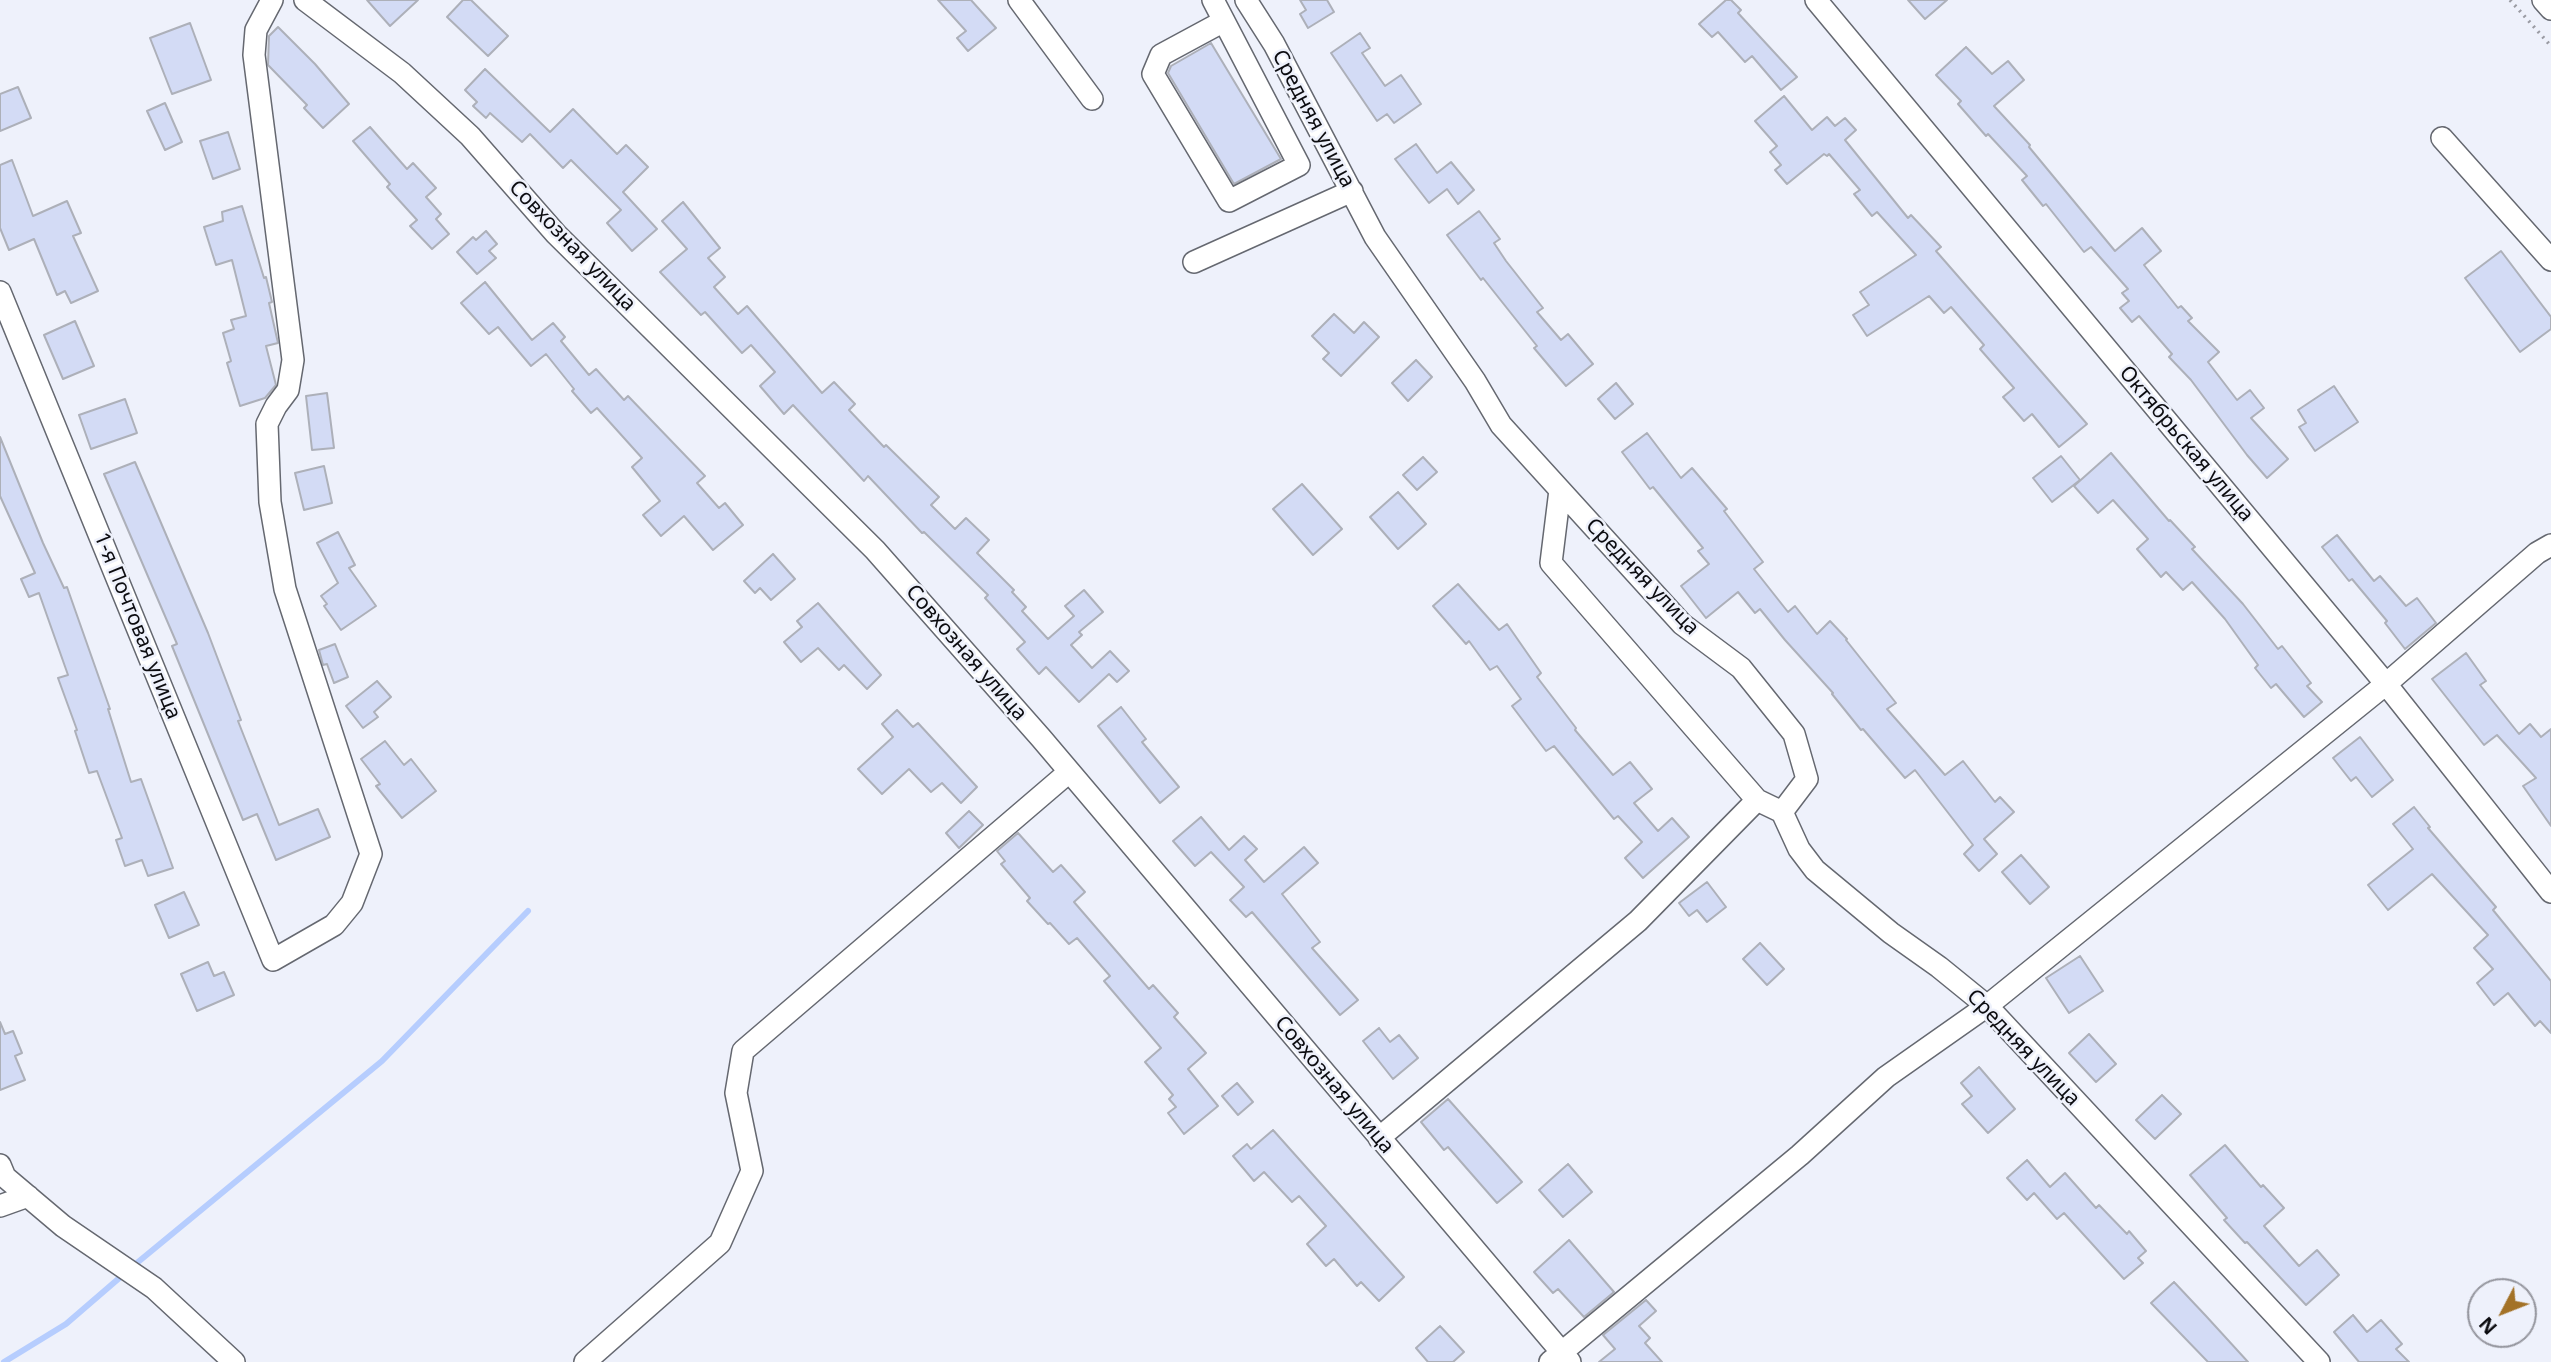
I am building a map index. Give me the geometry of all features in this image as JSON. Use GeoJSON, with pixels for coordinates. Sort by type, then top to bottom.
{"type":"FeatureCollection","features":[{"type":"Feature","properties":{"kind":"street","name":"1-я Почтовая улица"},"geometry":{"type":"LineString","coordinates":[[0,292],[274,960],[334,925],[352,903],[371,854],[285,589],[270,502],[267,424],[288,390],[293,360],[254,55],[256,30],[272,0]]}},
{"type":"Feature","properties":{"kind":"street","name":"Совхозная улица"},"geometry":{"type":"LineString","coordinates":[[305,0],[402,73],[470,136],[556,234],[875,550],[1069,772],[1379,1138],[1561,1359]]}},
{"type":"Feature","properties":{"kind":"street"},"geometry":{"type":"LineString","coordinates":[[1019,0],[1092,99]]}},
{"type":"Feature","properties":{"kind":"street"},"geometry":{"type":"LineString","coordinates":[[1213,0],[1224,21],[1299,165],[1229,201],[1153,74],[1161,55],[1224,21]]}},
{"type":"Feature","properties":{"kind":"street","name":"Средняя улица"},"geometry":{"type":"LineString","coordinates":[[1246,0],[1274,44],[1375,237],[1475,382],[1501,425],[1682,624],[1741,668],[1794,734],[1807,779],[1782,811],[1799,849],[1815,870],[1891,933],[1987,1006],[2319,1362]]}},
{"type":"Feature","properties":{"kind":"street","name":"Октябрьская улица"},"geometry":{"type":"LineString","coordinates":[[1816,0],[2386,684],[2551,892]]}},
{"type":"Feature","properties":{"kind":"street"},"geometry":{"type":"LineString","coordinates":[[2543,0],[2551,9]]}},
{"type":"Feature","properties":{"kind":"street"},"geometry":{"type":"LineString","coordinates":[[2442,138],[2551,260]]}},
{"type":"Feature","properties":{"kind":"street"},"geometry":{"type":"LineString","coordinates":[[1194,262],[1352,191]]}},
{"type":"Feature","properties":{"kind":"street"},"geometry":{"type":"LineString","coordinates":[[1559,490],[1551,563],[1757,800],[1782,811]]}},
{"type":"Feature","properties":{"kind":"street"},"geometry":{"type":"LineString","coordinates":[[1561,1359],[1800,1155],[1886,1077],[1987,1006],[2386,684],[2537,553],[2551,545]]}},
{"type":"Feature","properties":{"kind":"street"},"geometry":{"type":"LineString","coordinates":[[586,1362],[720,1243],[752,1171],[736,1093],[743,1051],[1069,772]]}},
{"type":"Feature","properties":{"kind":"street"},"geometry":{"type":"LineString","coordinates":[[1379,1138],[1638,921],[1757,800]]}},
{"type":"Feature","properties":{"kind":"street"},"geometry":{"type":"LineString","coordinates":[[3,1171],[63,1226],[154,1288],[234,1362]]}},
{"type":"Feature","properties":{"kind":"street"},"geometry":{"type":"LineString","coordinates":[[0,1206],[28,1196]]}},
{"type":"Feature","properties":{"kind":"path"},"geometry":{"type":"LineString","coordinates":[[2510,0],[2551,46]]}},
{"type":"Feature","properties":{"kind":"building"},"geometry":{"type":"Polygon","coordinates":[[[367,0],[418,0],[390,26],[367,0]]]}},
{"type":"Feature","properties":{"kind":"building"},"geometry":{"type":"Polygon","coordinates":[[[463,0],[471,0],[508,36],[488,56],[447,17],[463,0]]]}},
{"type":"Feature","properties":{"kind":"building"},"geometry":{"type":"Polygon","coordinates":[[[938,0],[971,0],[996,28],[968,51],[957,38],[966,31],[938,0]]]}},
{"type":"Feature","properties":{"kind":"building"},"geometry":{"type":"Polygon","coordinates":[[[1300,0],[1327,0],[1334,12],[1308,28],[1300,14],[1306,10],[1300,0]]]}},
{"type":"Feature","properties":{"kind":"building"},"geometry":{"type":"Polygon","coordinates":[[[1726,0],[1731,0],[1741,10],[1738,13],[1797,77],[1781,90],[1752,56],[1745,62],[1718,32],[1712,37],[1699,24],[1726,0]]]}},
{"type":"Feature","properties":{"kind":"building"},"geometry":{"type":"Polygon","coordinates":[[[1908,0],[1947,0],[1925,19],[1908,0]]]}},
{"type":"Feature","properties":{"kind":"building"},"geometry":{"type":"Polygon","coordinates":[[[190,23],[211,80],[172,94],[150,38],[190,23]]]}},
{"type":"Feature","properties":{"kind":"building"},"geometry":{"type":"Polygon","coordinates":[[[278,27],[315,64],[349,104],[323,128],[304,108],[307,105],[268,65],[269,36],[278,27]]]}},
{"type":"Feature","properties":{"kind":"building"},"geometry":{"type":"Polygon","coordinates":[[[1360,33],[1370,48],[1362,53],[1385,86],[1401,75],[1421,104],[1394,123],[1387,114],[1377,121],[1331,53],[1360,33]]]}},
{"type":"Feature","properties":{"kind":"building"},"geometry":{"type":"Polygon","coordinates":[[[1211,43],[1281,159],[1234,184],[1168,73],[1171,66],[1211,43]]]}},
{"type":"Feature","properties":{"kind":"building"},"geometry":{"type":"Polygon","coordinates":[[[1966,47],[1992,74],[2008,61],[2024,80],[1994,106],[2030,145],[2115,251],[2142,228],[2161,251],[2144,265],[2178,308],[2181,306],[2192,318],[2188,321],[2219,352],[2208,362],[2237,400],[2250,390],[2264,408],[2251,418],[2288,459],[2267,478],[2191,380],[2169,357],[2172,354],[2139,316],[2132,322],[2120,308],[2129,301],[2122,293],[2128,289],[2091,247],[2084,252],[2046,204],[2043,206],[2022,180],[2027,176],[1988,134],[1986,136],[1958,104],[1961,101],[1936,75],[1966,47]]]}},
{"type":"Feature","properties":{"kind":"building"},"geometry":{"type":"Polygon","coordinates":[[[485,69],[550,132],[573,109],[617,154],[626,145],[648,167],[623,192],[657,229],[632,251],[607,223],[621,210],[571,160],[563,168],[530,134],[522,142],[490,113],[486,118],[473,106],[477,102],[465,90],[485,69]]]}},
{"type":"Feature","properties":{"kind":"building"},"geometry":{"type":"Polygon","coordinates":[[[18,87],[31,118],[0,131],[0,94],[18,87]]]}},
{"type":"Feature","properties":{"kind":"building"},"geometry":{"type":"Polygon","coordinates":[[[1784,96],[1812,130],[1827,117],[1835,126],[1845,118],[1856,130],[1845,140],[1908,218],[1911,215],[1941,247],[1936,251],[2087,424],[2059,447],[2032,414],[2024,421],[2003,397],[2014,388],[1980,349],[1984,345],[1951,307],[1944,313],[1929,296],[1867,336],[1853,315],[1869,305],[1860,292],[1916,255],[1877,212],[1872,216],[1854,194],[1860,190],[1829,154],[1824,154],[1787,184],[1775,170],[1781,165],[1770,152],[1777,146],[1755,121],[1784,96]]]}},
{"type":"Feature","properties":{"kind":"building"},"geometry":{"type":"Polygon","coordinates":[[[165,103],[182,142],[165,150],[147,111],[165,103]]]}},
{"type":"Feature","properties":{"kind":"building"},"geometry":{"type":"Polygon","coordinates":[[[370,127],[407,169],[413,163],[436,188],[426,197],[441,214],[436,219],[449,234],[432,249],[410,226],[417,220],[387,187],[390,184],[353,141],[370,127]]]}},
{"type":"Feature","properties":{"kind":"building"},"geometry":{"type":"Polygon","coordinates":[[[228,132],[240,169],[213,179],[200,141],[228,132]]]}},
{"type":"Feature","properties":{"kind":"building"},"geometry":{"type":"Polygon","coordinates":[[[1416,144],[1437,173],[1451,162],[1474,190],[1458,204],[1447,189],[1429,203],[1395,159],[1416,144]]]}},
{"type":"Feature","properties":{"kind":"building"},"geometry":{"type":"Polygon","coordinates":[[[12,160],[33,216],[67,201],[81,233],[73,236],[98,291],[71,303],[65,291],[57,295],[34,239],[9,250],[0,228],[0,165],[12,160]]]}},
{"type":"Feature","properties":{"kind":"building"},"geometry":{"type":"Polygon","coordinates":[[[683,202],[720,248],[708,258],[725,277],[714,287],[738,314],[747,306],[822,393],[834,382],[855,404],[849,410],[884,447],[886,445],[939,497],[931,505],[955,529],[966,518],[989,540],[977,553],[1014,590],[1012,592],[1026,607],[1022,611],[1048,639],[1074,616],[1065,606],[1084,590],[1103,612],[1079,632],[1082,635],[1071,645],[1092,668],[1110,651],[1129,671],[1117,682],[1109,674],[1079,702],[1046,667],[1039,674],[1017,649],[1025,642],[985,598],[988,595],[922,533],[868,476],[864,481],[793,405],[784,414],[760,386],[775,372],[751,345],[742,353],[705,312],[701,315],[660,272],[687,249],[662,221],[683,202]]]}},
{"type":"Feature","properties":{"kind":"building"},"geometry":{"type":"Polygon","coordinates":[[[242,206],[264,278],[266,277],[278,343],[266,346],[276,385],[265,398],[240,406],[227,363],[231,361],[223,333],[234,329],[231,320],[246,316],[232,260],[216,265],[204,227],[223,221],[222,212],[242,206]]]}},
{"type":"Feature","properties":{"kind":"building"},"geometry":{"type":"Polygon","coordinates":[[[1479,211],[1500,239],[1494,243],[1543,308],[1537,312],[1561,340],[1568,334],[1593,364],[1566,386],[1447,235],[1479,211]]]}},
{"type":"Feature","properties":{"kind":"building"},"geometry":{"type":"Polygon","coordinates":[[[486,231],[497,244],[489,251],[496,258],[477,274],[457,252],[473,237],[476,240],[486,231]]]}},
{"type":"Feature","properties":{"kind":"building"},"geometry":{"type":"Polygon","coordinates":[[[2501,251],[2551,317],[2551,329],[2520,352],[2465,278],[2501,251]]]}},
{"type":"Feature","properties":{"kind":"building"},"geometry":{"type":"Polygon","coordinates":[[[485,282],[532,340],[553,323],[565,337],[561,341],[589,375],[596,369],[624,400],[628,396],[705,476],[697,483],[719,508],[725,503],[743,525],[713,550],[684,516],[661,536],[643,515],[660,501],[632,467],[642,458],[597,408],[591,413],[546,354],[531,366],[498,327],[489,334],[461,303],[485,282]]]}},
{"type":"Feature","properties":{"kind":"building"},"geometry":{"type":"Polygon","coordinates":[[[1334,314],[1354,333],[1364,322],[1379,337],[1341,376],[1323,359],[1329,353],[1312,336],[1334,314]]]}},
{"type":"Feature","properties":{"kind":"building"},"geometry":{"type":"Polygon","coordinates":[[[75,321],[94,366],[63,379],[44,335],[75,321]]]}},
{"type":"Feature","properties":{"kind":"building"},"geometry":{"type":"Polygon","coordinates":[[[1416,360],[1432,377],[1408,401],[1392,383],[1416,360]]]}},
{"type":"Feature","properties":{"kind":"building"},"geometry":{"type":"Polygon","coordinates":[[[1616,383],[1633,404],[1615,419],[1598,399],[1616,383]]]}},
{"type":"Feature","properties":{"kind":"building"},"geometry":{"type":"Polygon","coordinates":[[[2334,386],[2358,422],[2315,451],[2299,427],[2306,423],[2298,410],[2334,386]]]}},
{"type":"Feature","properties":{"kind":"building"},"geometry":{"type":"Polygon","coordinates":[[[327,393],[334,448],[312,450],[306,396],[327,393]]]}},
{"type":"Feature","properties":{"kind":"building"},"geometry":{"type":"Polygon","coordinates":[[[125,399],[137,433],[91,449],[79,415],[125,399]]]}},
{"type":"Feature","properties":{"kind":"building"},"geometry":{"type":"Polygon","coordinates":[[[1647,433],[1681,478],[1692,468],[1727,509],[1724,511],[1763,562],[1754,569],[1788,612],[1795,606],[1817,634],[1830,621],[1847,639],[1896,703],[1887,709],[1945,775],[1963,761],[1995,802],[2000,797],[2014,812],[1984,839],[1997,854],[1979,871],[1964,854],[1973,845],[1915,770],[1905,778],[1863,729],[1861,730],[1833,693],[1760,609],[1755,613],[1738,592],[1706,618],[1681,586],[1709,564],[1698,551],[1703,548],[1653,487],[1650,489],[1622,452],[1647,433]]]}},
{"type":"Feature","properties":{"kind":"building"},"geometry":{"type":"Polygon","coordinates":[[[0,437],[43,543],[64,588],[67,587],[110,709],[131,782],[141,779],[173,868],[148,876],[142,860],[125,866],[116,840],[122,838],[97,771],[89,773],[58,678],[68,675],[39,593],[29,597],[21,579],[35,573],[0,496],[0,437]]]}},
{"type":"Feature","properties":{"kind":"building"},"geometry":{"type":"Polygon","coordinates":[[[2111,453],[2195,547],[2192,549],[2243,604],[2278,649],[2282,646],[2311,683],[2307,686],[2322,702],[2304,717],[2276,684],[2271,688],[2255,668],[2258,665],[2225,619],[2192,582],[2183,590],[2166,572],[2161,577],[2137,549],[2148,539],[2113,500],[2098,513],[2074,486],[2111,453]]]}},
{"type":"Feature","properties":{"kind":"building"},"geometry":{"type":"Polygon","coordinates":[[[2061,456],[2080,480],[2052,502],[2033,478],[2061,456]]]}},
{"type":"Feature","properties":{"kind":"building"},"geometry":{"type":"Polygon","coordinates":[[[1423,457],[1437,472],[1417,490],[1403,475],[1423,457]]]}},
{"type":"Feature","properties":{"kind":"building"},"geometry":{"type":"Polygon","coordinates":[[[135,462],[208,633],[241,720],[238,721],[279,825],[318,809],[330,837],[276,860],[257,814],[243,820],[172,646],[177,644],[104,474],[135,462]]]}},
{"type":"Feature","properties":{"kind":"building"},"geometry":{"type":"Polygon","coordinates":[[[324,466],[332,503],[304,510],[295,473],[324,466]]]}},
{"type":"Feature","properties":{"kind":"building"},"geometry":{"type":"Polygon","coordinates":[[[1302,484],[1342,529],[1313,555],[1273,509],[1302,484]]]}},
{"type":"Feature","properties":{"kind":"building"},"geometry":{"type":"Polygon","coordinates":[[[1398,492],[1426,524],[1398,549],[1370,517],[1398,492]]]}},
{"type":"Feature","properties":{"kind":"building"},"geometry":{"type":"Polygon","coordinates":[[[338,532],[355,565],[349,568],[376,606],[341,630],[324,606],[327,604],[321,596],[338,583],[317,543],[338,532]]]}},
{"type":"Feature","properties":{"kind":"building"},"geometry":{"type":"Polygon","coordinates":[[[2337,535],[2374,581],[2380,576],[2406,606],[2417,598],[2436,623],[2405,649],[2385,623],[2387,621],[2352,579],[2349,581],[2322,547],[2337,535]]]}},
{"type":"Feature","properties":{"kind":"building"},"geometry":{"type":"Polygon","coordinates":[[[773,554],[795,579],[771,600],[760,588],[755,593],[744,581],[773,554]]]}},
{"type":"Feature","properties":{"kind":"building"},"geometry":{"type":"Polygon","coordinates":[[[1458,584],[1499,630],[1507,624],[1541,673],[1537,677],[1575,730],[1613,775],[1630,762],[1652,789],[1634,803],[1658,831],[1672,818],[1689,837],[1643,878],[1625,858],[1642,842],[1618,816],[1614,819],[1554,746],[1546,751],[1512,706],[1521,699],[1497,666],[1490,670],[1469,641],[1466,644],[1433,606],[1458,584]]]}},
{"type":"Feature","properties":{"kind":"building"},"geometry":{"type":"Polygon","coordinates":[[[818,603],[881,675],[867,689],[844,665],[839,670],[818,648],[801,662],[784,642],[802,627],[797,621],[818,603]]]}},
{"type":"Feature","properties":{"kind":"building"},"geometry":{"type":"Polygon","coordinates":[[[335,644],[348,677],[334,683],[327,664],[323,665],[319,650],[335,644]]]}},
{"type":"Feature","properties":{"kind":"building"},"geometry":{"type":"Polygon","coordinates":[[[2466,653],[2486,681],[2480,685],[2519,734],[2530,724],[2541,737],[2551,729],[2551,826],[2523,786],[2536,778],[2497,735],[2484,745],[2432,679],[2466,653]]]}},
{"type":"Feature","properties":{"kind":"building"},"geometry":{"type":"Polygon","coordinates":[[[377,681],[391,697],[374,712],[378,717],[363,728],[346,706],[377,681]]]}},
{"type":"Feature","properties":{"kind":"building"},"geometry":{"type":"Polygon","coordinates":[[[1121,707],[1146,739],[1142,742],[1179,787],[1160,803],[1098,726],[1121,707]]]}},
{"type":"Feature","properties":{"kind":"building"},"geometry":{"type":"Polygon","coordinates":[[[897,710],[913,727],[918,723],[977,787],[961,803],[942,783],[931,792],[909,769],[882,794],[858,769],[893,737],[882,724],[897,710]]]}},
{"type":"Feature","properties":{"kind":"building"},"geometry":{"type":"Polygon","coordinates":[[[2360,737],[2393,780],[2372,797],[2356,777],[2351,781],[2333,758],[2360,737]]]}},
{"type":"Feature","properties":{"kind":"building"},"geometry":{"type":"Polygon","coordinates":[[[385,741],[404,765],[411,759],[436,791],[402,818],[376,786],[380,784],[361,759],[385,741]]]}},
{"type":"Feature","properties":{"kind":"building"},"geometry":{"type":"Polygon","coordinates":[[[2414,807],[2430,827],[2428,828],[2496,907],[2493,910],[2551,981],[2551,1033],[2540,1021],[2535,1026],[2508,993],[2494,1005],[2477,983],[2493,969],[2474,948],[2488,935],[2432,874],[2388,910],[2368,885],[2413,849],[2393,824],[2414,807]]]}},
{"type":"Feature","properties":{"kind":"building"},"geometry":{"type":"Polygon","coordinates":[[[969,811],[983,825],[959,848],[946,833],[969,811]]]}},
{"type":"Feature","properties":{"kind":"building"},"geometry":{"type":"Polygon","coordinates":[[[1201,817],[1229,850],[1244,836],[1257,849],[1245,860],[1264,882],[1304,847],[1318,863],[1282,894],[1320,942],[1312,948],[1358,1000],[1340,1015],[1252,912],[1246,917],[1230,900],[1244,887],[1211,852],[1195,866],[1173,841],[1201,817]]]}},
{"type":"Feature","properties":{"kind":"building"},"geometry":{"type":"Polygon","coordinates":[[[1018,833],[1053,872],[1061,865],[1085,892],[1074,902],[1149,989],[1153,985],[1178,1013],[1174,1017],[1206,1053],[1188,1069],[1218,1106],[1184,1134],[1168,1113],[1176,1107],[1169,1099],[1173,1095],[1145,1062],[1161,1048],[1104,981],[1110,976],[1077,938],[1069,944],[1050,923],[1048,924],[1027,901],[1030,898],[1001,864],[1005,861],[997,851],[1018,833]]]}},
{"type":"Feature","properties":{"kind":"building"},"geometry":{"type":"Polygon","coordinates":[[[2021,855],[2049,887],[2030,904],[2002,872],[2021,855]]]}},
{"type":"Feature","properties":{"kind":"building"},"geometry":{"type":"Polygon","coordinates":[[[1707,882],[1726,907],[1707,922],[1697,910],[1689,916],[1679,903],[1707,882]]]}},
{"type":"Feature","properties":{"kind":"building"},"geometry":{"type":"Polygon","coordinates":[[[184,892],[199,925],[169,938],[155,905],[184,892]]]}},
{"type":"Feature","properties":{"kind":"building"},"geometry":{"type":"Polygon","coordinates":[[[1760,943],[1784,969],[1767,985],[1743,959],[1760,943]]]}},
{"type":"Feature","properties":{"kind":"building"},"geometry":{"type":"Polygon","coordinates":[[[2080,956],[2103,991],[2069,1013],[2046,978],[2080,956]]]}},
{"type":"Feature","properties":{"kind":"building"},"geometry":{"type":"Polygon","coordinates":[[[208,962],[214,976],[224,972],[234,995],[197,1011],[181,974],[208,962]]]}},
{"type":"Feature","properties":{"kind":"building"},"geometry":{"type":"Polygon","coordinates":[[[0,1022],[5,1034],[13,1031],[22,1053],[15,1056],[25,1080],[0,1090],[0,1022]]]}},
{"type":"Feature","properties":{"kind":"building"},"geometry":{"type":"Polygon","coordinates":[[[1379,1028],[1390,1042],[1399,1035],[1418,1058],[1393,1079],[1363,1041],[1379,1028]]]}},
{"type":"Feature","properties":{"kind":"building"},"geometry":{"type":"Polygon","coordinates":[[[2089,1034],[2116,1064],[2096,1082],[2069,1053],[2089,1034]]]}},
{"type":"Feature","properties":{"kind":"building"},"geometry":{"type":"Polygon","coordinates":[[[1979,1067],[2015,1109],[1988,1133],[1962,1104],[1972,1096],[1961,1083],[1979,1067]]]}},
{"type":"Feature","properties":{"kind":"building"},"geometry":{"type":"Polygon","coordinates":[[[1237,1083],[1253,1102],[1238,1115],[1222,1096],[1237,1083]]]}},
{"type":"Feature","properties":{"kind":"building"},"geometry":{"type":"Polygon","coordinates":[[[2162,1095],[2181,1114],[2155,1139],[2136,1120],[2162,1095]]]}},
{"type":"Feature","properties":{"kind":"building"},"geometry":{"type":"Polygon","coordinates":[[[1448,1099],[1522,1182],[1497,1203],[1448,1147],[1444,1150],[1421,1122],[1448,1099]]]}},
{"type":"Feature","properties":{"kind":"building"},"geometry":{"type":"Polygon","coordinates":[[[1273,1130],[1404,1277],[1379,1301],[1361,1282],[1357,1286],[1334,1259],[1326,1266],[1307,1244],[1326,1226],[1299,1196],[1292,1202],[1264,1172],[1254,1181],[1233,1156],[1247,1144],[1251,1149],[1273,1130]]]}},
{"type":"Feature","properties":{"kind":"building"},"geometry":{"type":"Polygon","coordinates":[[[2225,1145],[2261,1187],[2263,1185],[2284,1208],[2264,1226],[2299,1266],[2317,1250],[2339,1275],[2306,1305],[2224,1220],[2227,1218],[2190,1175],[2225,1145]]]}},
{"type":"Feature","properties":{"kind":"building"},"geometry":{"type":"Polygon","coordinates":[[[2027,1160],[2050,1187],[2065,1173],[2096,1208],[2099,1205],[2127,1234],[2129,1231],[2146,1251],[2138,1258],[2143,1263],[2124,1279],[2064,1213],[2057,1219],[2034,1193],[2027,1200],[2007,1178],[2027,1160]]]}},
{"type":"Feature","properties":{"kind":"building"},"geometry":{"type":"Polygon","coordinates":[[[1568,1164],[1592,1192],[1563,1217],[1539,1190],[1568,1164]]]}},
{"type":"Feature","properties":{"kind":"building"},"geometry":{"type":"Polygon","coordinates":[[[1569,1240],[1614,1292],[1584,1317],[1558,1289],[1553,1293],[1534,1272],[1569,1240]]]}},
{"type":"Feature","properties":{"kind":"building"},"geometry":{"type":"Polygon","coordinates":[[[2174,1282],[2248,1362],[2208,1362],[2151,1303],[2174,1282]]]}},
{"type":"Feature","properties":{"kind":"building"},"geometry":{"type":"Polygon","coordinates":[[[1646,1300],[1656,1311],[1639,1326],[1650,1338],[1645,1343],[1662,1362],[1599,1362],[1615,1349],[1603,1335],[1646,1300]]]}},
{"type":"Feature","properties":{"kind":"building"},"geometry":{"type":"Polygon","coordinates":[[[2353,1315],[2367,1332],[2381,1320],[2402,1344],[2396,1349],[2409,1362],[2359,1362],[2334,1332],[2353,1315]]]}},
{"type":"Feature","properties":{"kind":"building"},"geometry":{"type":"Polygon","coordinates":[[[1440,1326],[1464,1352],[1453,1362],[1428,1362],[1416,1348],[1440,1326]]]}},
{"type":"Feature","properties":{"kind":"waterway"},"geometry":{"type":"LineString","coordinates":[[132,1267],[382,1061],[528,911]]}},
{"type":"Feature","properties":{"kind":"waterway"},"geometry":{"type":"LineString","coordinates":[[4,1362],[66,1324],[124,1274]]}}]}
